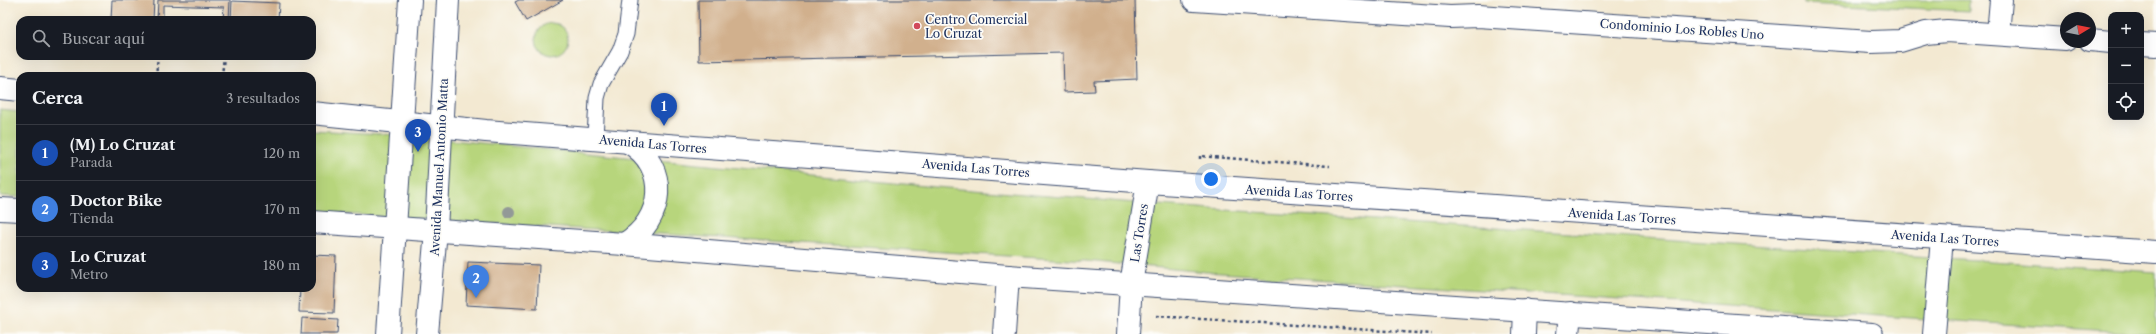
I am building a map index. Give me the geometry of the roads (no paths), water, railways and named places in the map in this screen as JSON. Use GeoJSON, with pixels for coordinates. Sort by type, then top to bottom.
{"type":"FeatureCollection","features":[{"type":"Feature","properties":{"kind":"street"},"geometry":{"type":"LineString","coordinates":[[388,334],[410,0]]}},
{"type":"Feature","properties":{"kind":"street","name":"Avenida Manuel Antonio Matta"},"geometry":{"type":"LineString","coordinates":[[427,334],[436,230],[448,0]]}},
{"type":"Feature","properties":{"kind":"street","name":"Condominio Los Robles Uno"},"geometry":{"type":"LineString","coordinates":[[1194,0],[1450,17],[1478,8],[1885,42],[1900,41],[1936,32],[1998,34],[2060,39]]}},
{"type":"Feature","properties":{"kind":"street"},"geometry":{"type":"LineString","coordinates":[[1998,34],[2001,0]]}},
{"type":"Feature","properties":{"kind":"street"},"geometry":{"type":"LineString","coordinates":[[2096,41],[2108,42]]}},
{"type":"Feature","properties":{"kind":"street"},"geometry":{"type":"LineString","coordinates":[[2144,44],[2156,45]]}},
{"type":"Feature","properties":{"kind":"street"},"geometry":{"type":"LineString","coordinates":[[0,88],[16,90]]}},
{"type":"Feature","properties":{"kind":"street"},"geometry":{"type":"LineString","coordinates":[[316,113],[442,126]]}},
{"type":"Feature","properties":{"kind":"street","name":"Avenida Las Torres"},"geometry":{"type":"LineString","coordinates":[[442,126],[628,142],[1148,182],[2156,252]]}},
{"type":"Feature","properties":{"kind":"street"},"geometry":{"type":"LineString","coordinates":[[624,244],[641,232],[649,222],[655,210],[657,193],[654,171],[648,160],[637,148],[628,142]]}},
{"type":"Feature","properties":{"kind":"street","name":"Las Torres"},"geometry":{"type":"LineString","coordinates":[[1129,324],[1131,284],[1148,182]]}},
{"type":"Feature","properties":{"kind":"street"},"geometry":{"type":"LineString","coordinates":[[0,209],[16,210]]}},
{"type":"Feature","properties":{"kind":"street"},"geometry":{"type":"LineString","coordinates":[[316,222],[624,244],[1008,276],[1525,310],[1569,324],[1872,334]]}},
{"type":"Feature","properties":{"kind":"street"},"geometry":{"type":"LineString","coordinates":[[1934,334],[1942,238]]}},
{"type":"Feature","properties":{"kind":"street"},"geometry":{"type":"LineString","coordinates":[[1004,334],[1008,276]]}},
{"type":"Feature","properties":{"kind":"street"},"geometry":{"type":"LineString","coordinates":[[1524,334],[1525,310]]}},
{"type":"Feature","properties":{"kind":"lane"},"geometry":{"type":"LineString","coordinates":[[595,139],[597,98],[601,84],[620,51],[626,34],[630,0]]}},
{"type":"Feature","properties":{"kind":"place","name":"Centro Comercial Lo Cruzat"},"geometry":{"type":"Point","coordinates":[917,26]}},
{"type":"Feature","properties":{"kind":"place","name":"(M) Lo Cruzat"},"geometry":{"type":"Point","coordinates":[664,126]}},
{"type":"Feature","properties":{"kind":"place","name":"Lo Cruzat"},"geometry":{"type":"Point","coordinates":[418,152]}},
{"type":"Feature","properties":{"kind":"place","name":"Doctor Bike"},"geometry":{"type":"Point","coordinates":[476,298]}}]}
